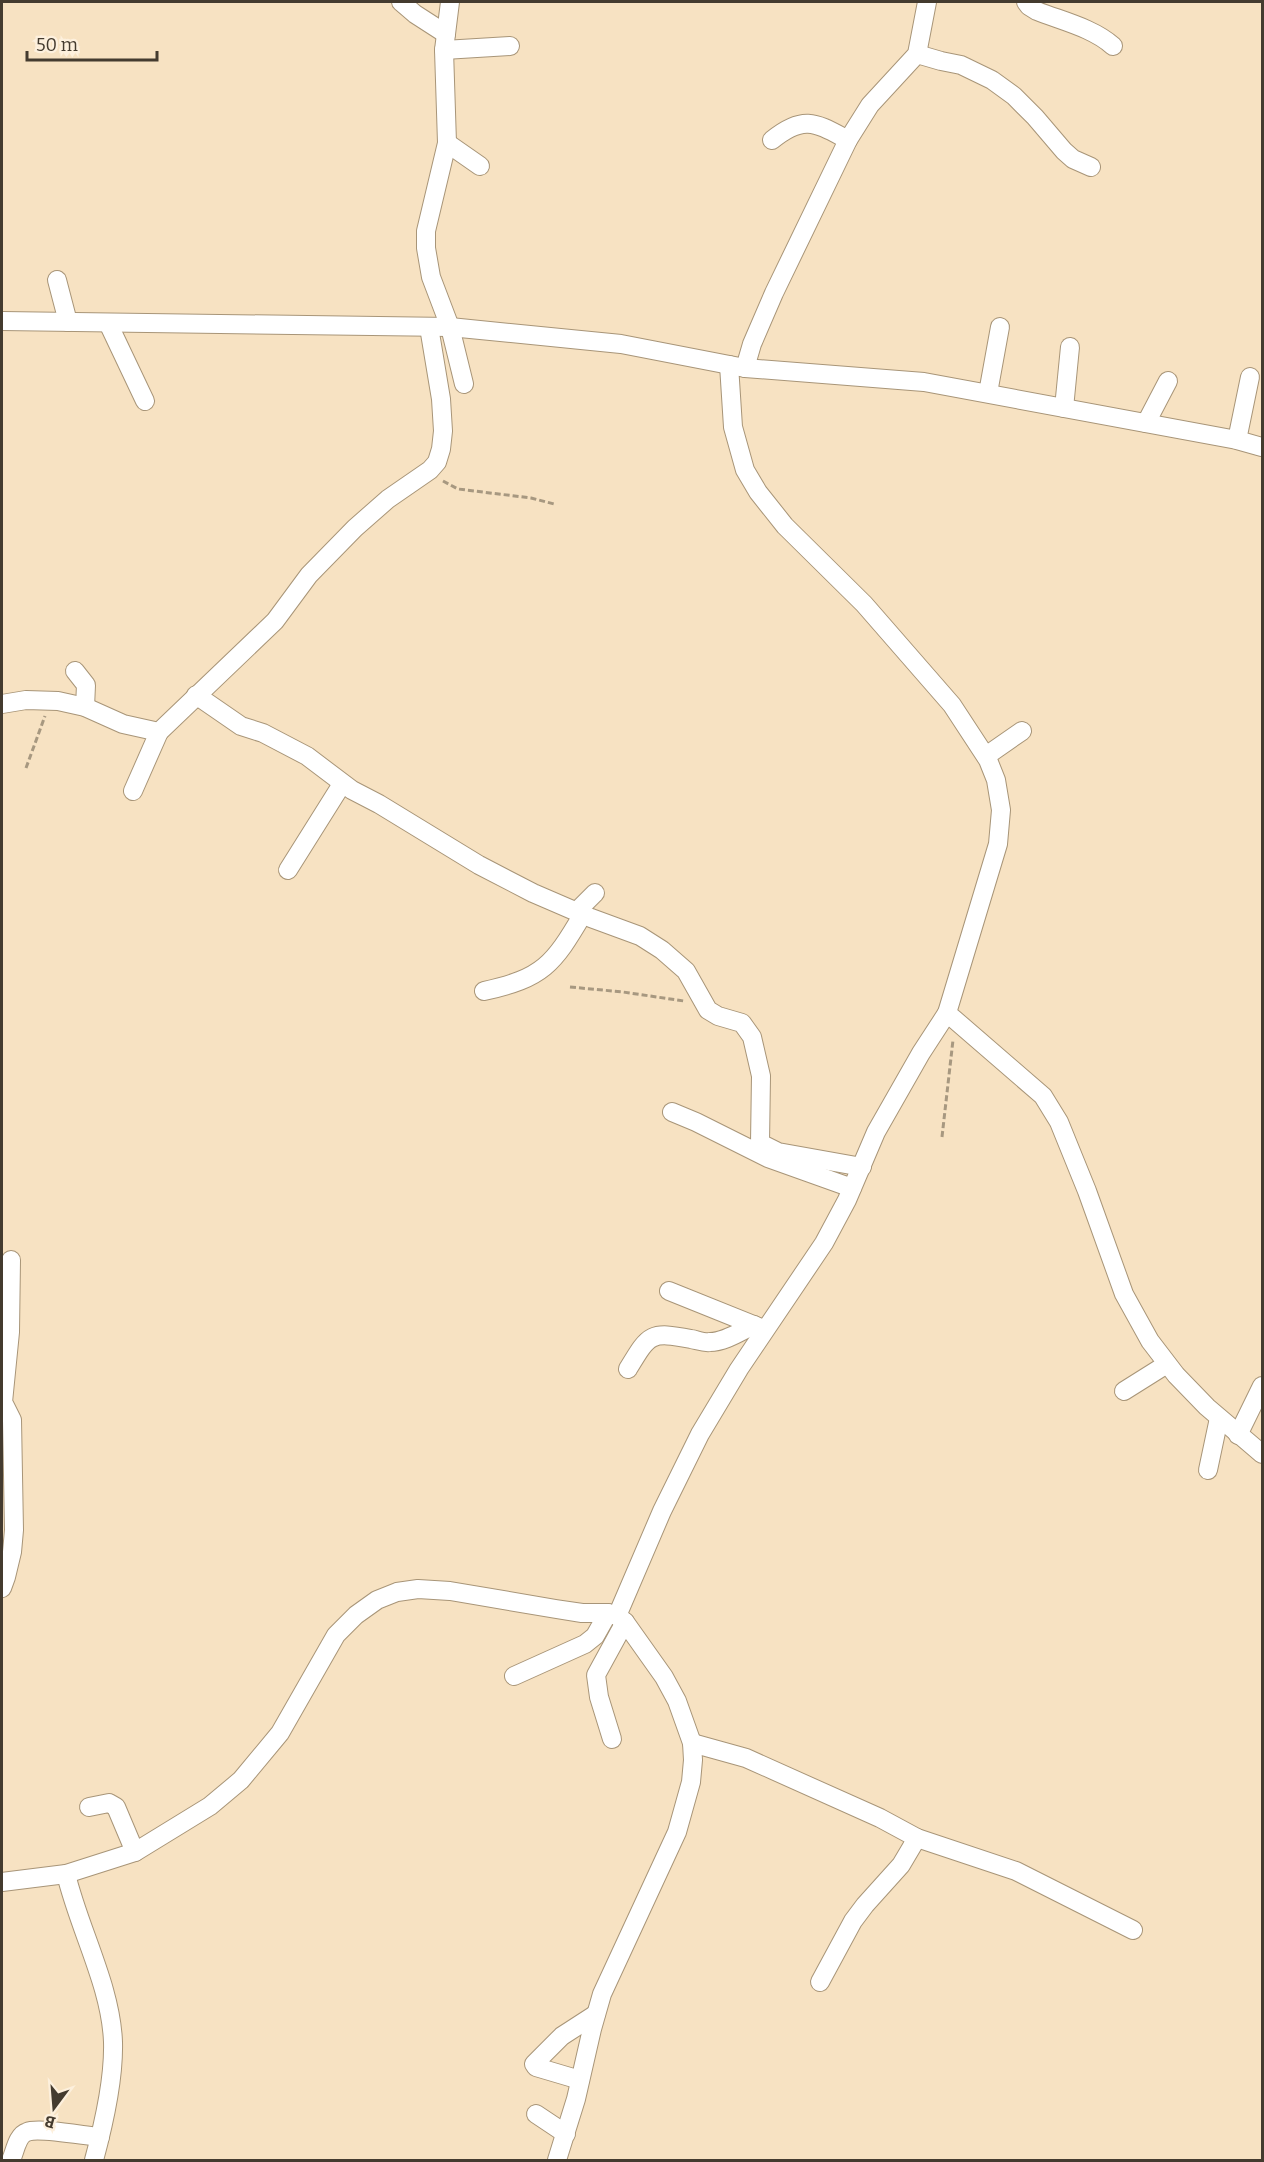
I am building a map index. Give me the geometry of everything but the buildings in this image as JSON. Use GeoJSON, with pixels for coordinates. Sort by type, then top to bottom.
{"type":"FeatureCollection","features":[{"type":"Feature","properties":{"kind":"street"},"geometry":{"type":"LineString","coordinates":[[401,2],[445,42],[510,46]]}},
{"type":"Feature","properties":{"kind":"street"},"geometry":{"type":"LineString","coordinates":[[450,2],[445,42],[447,143],[426,231],[426,248],[431,277],[450,327],[464,384]]}},
{"type":"Feature","properties":{"kind":"street"},"geometry":{"type":"LineString","coordinates":[[612,1738],[599,1697],[596,1675],[617,1617],[662,1510],[700,1434],[739,1369],[760,1328],[824,1243],[881,1123],[951,1017],[998,844],[1001,810],[996,780],[986,756],[952,705],[864,604],[785,526],[758,492],[745,470],[733,427],[737,367],[752,344],[848,140],[870,105],[917,54],[927,2]]}},
{"type":"Feature","properties":{"kind":"street"},"geometry":{"type":"LineString","coordinates":[[1026,2],[1037,11],[1092,33],[1113,46]]}},
{"type":"Feature","properties":{"kind":"street"},"geometry":{"type":"LineString","coordinates":[[917,54],[961,64],[992,80],[1014,96],[1073,159],[1091,167]]}},
{"type":"Feature","properties":{"kind":"street"},"geometry":{"type":"LineString","coordinates":[[772,140],[784,130],[810,123],[818,124],[848,140]]}},
{"type":"Feature","properties":{"kind":"street"},"geometry":{"type":"LineString","coordinates":[[447,143],[480,166]]}},
{"type":"Feature","properties":{"kind":"street"},"geometry":{"type":"LineString","coordinates":[[57,280],[68,322]]}},
{"type":"Feature","properties":{"kind":"street"},"geometry":{"type":"LineString","coordinates":[[2,321],[450,327],[621,344],[737,367],[924,382],[1237,440],[1263,447]]}},
{"type":"Feature","properties":{"kind":"street"},"geometry":{"type":"LineString","coordinates":[[108,323],[145,400]]}},
{"type":"Feature","properties":{"kind":"street"},"geometry":{"type":"LineString","coordinates":[[133,791],[159,732],[275,621],[309,575],[355,528],[388,499],[430,470],[437,462],[443,431],[441,399],[429,327]]}},
{"type":"Feature","properties":{"kind":"street"},"geometry":{"type":"LineString","coordinates":[[988,393],[1000,327]]}},
{"type":"Feature","properties":{"kind":"street"},"geometry":{"type":"LineString","coordinates":[[1064,408],[1070,347]]}},
{"type":"Feature","properties":{"kind":"street"},"geometry":{"type":"LineString","coordinates":[[1237,440],[1250,377]]}},
{"type":"Feature","properties":{"kind":"street"},"geometry":{"type":"LineString","coordinates":[[1146,423],[1168,381]]}},
{"type":"Feature","properties":{"kind":"street"},"geometry":{"type":"LineString","coordinates":[[75,671],[86,685],[85,707]]}},
{"type":"Feature","properties":{"kind":"street"},"geometry":{"type":"LineString","coordinates":[[196,695],[241,726],[262,733],[307,756],[342,784],[479,865],[580,913],[640,936],[662,950],[686,972],[708,1010],[718,1016],[742,1023],[752,1037],[761,1076],[760,1143],[778,1152],[862,1167]]}},
{"type":"Feature","properties":{"kind":"street"},"geometry":{"type":"LineString","coordinates":[[2,704],[26,700],[51,701],[85,707],[123,724],[159,732]]}},
{"type":"Feature","properties":{"kind":"street"},"geometry":{"type":"LineString","coordinates":[[986,756],[1022,731]]}},
{"type":"Feature","properties":{"kind":"street"},"geometry":{"type":"LineString","coordinates":[[288,870],[342,784]]}},
{"type":"Feature","properties":{"kind":"street"},"geometry":{"type":"LineString","coordinates":[[483,991],[512,985],[537,973],[563,948],[580,913],[595,894]]}},
{"type":"Feature","properties":{"kind":"street"},"geometry":{"type":"LineString","coordinates":[[951,1017],[1043,1096],[1063,1132],[1124,1294],[1150,1341],[1183,1383],[1219,1418],[1261,1450]]}},
{"type":"Feature","properties":{"kind":"street"},"geometry":{"type":"LineString","coordinates":[[672,1112],[768,1158],[852,1188]]}},
{"type":"Feature","properties":{"kind":"street"},"geometry":{"type":"LineString","coordinates":[[2,1588],[12,1552],[8,1513],[12,1420],[3,1402],[10,1332],[11,1260]]}},
{"type":"Feature","properties":{"kind":"street"},"geometry":{"type":"LineString","coordinates":[[669,1291],[760,1328]]}},
{"type":"Feature","properties":{"kind":"street"},"geometry":{"type":"LineString","coordinates":[[628,1369],[642,1346],[657,1335],[671,1335],[710,1342],[760,1328]]}},
{"type":"Feature","properties":{"kind":"street"},"geometry":{"type":"LineString","coordinates":[[1124,1391],[1167,1364]]}},
{"type":"Feature","properties":{"kind":"street"},"geometry":{"type":"LineString","coordinates":[[1239,1435],[1263,1386]]}},
{"type":"Feature","properties":{"kind":"street"},"geometry":{"type":"LineString","coordinates":[[1208,1470],[1219,1418]]}},
{"type":"Feature","properties":{"kind":"street"},"geometry":{"type":"LineString","coordinates":[[2,1882],[66,1874],[135,1852],[210,1806],[241,1780],[280,1733],[336,1635],[356,1615],[377,1600],[397,1592],[418,1589],[450,1591],[617,1617],[664,1677],[677,1701],[692,1743],[691,1782],[677,1832],[602,1994],[566,2134],[557,2160]]}},
{"type":"Feature","properties":{"kind":"street"},"geometry":{"type":"LineString","coordinates":[[514,1676],[585,1644],[617,1617]]}},
{"type":"Feature","properties":{"kind":"street"},"geometry":{"type":"LineString","coordinates":[[692,1743],[746,1758],[880,1818],[917,1838],[1016,1870],[1133,1930]]}},
{"type":"Feature","properties":{"kind":"street"},"geometry":{"type":"LineString","coordinates":[[88,1807],[109,1803],[116,1806],[135,1852]]}},
{"type":"Feature","properties":{"kind":"street"},"geometry":{"type":"LineString","coordinates":[[820,1982],[853,1922],[879,1888],[901,1865],[917,1838]]}},
{"type":"Feature","properties":{"kind":"street"},"geometry":{"type":"LineString","coordinates":[[66,1874],[73,1903],[103,1987],[113,2042],[100,2137],[94,2160]]}},
{"type":"Feature","properties":{"kind":"street"},"geometry":{"type":"LineString","coordinates":[[580,2080],[536,2067],[534,2064],[562,2036],[596,2014]]}},
{"type":"Feature","properties":{"kind":"street"},"geometry":{"type":"LineString","coordinates":[[536,2114],[566,2134]]}},
{"type":"Feature","properties":{"kind":"street"},"geometry":{"type":"LineString","coordinates":[[11,2160],[20,2139],[27,2132],[42,2131],[100,2137]]}},
{"type":"Feature","properties":{"kind":"path"},"geometry":{"type":"LineString","coordinates":[[430,470],[445,483],[458,489],[531,498],[554,504]]}},
{"type":"Feature","properties":{"kind":"path"},"geometry":{"type":"LineString","coordinates":[[26,768],[51,701]]}},
{"type":"Feature","properties":{"kind":"path"},"geometry":{"type":"LineString","coordinates":[[570,987],[687,1002]]}},
{"type":"Feature","properties":{"kind":"path"},"geometry":{"type":"LineString","coordinates":[[942,1137],[951,1017]]}}]}
